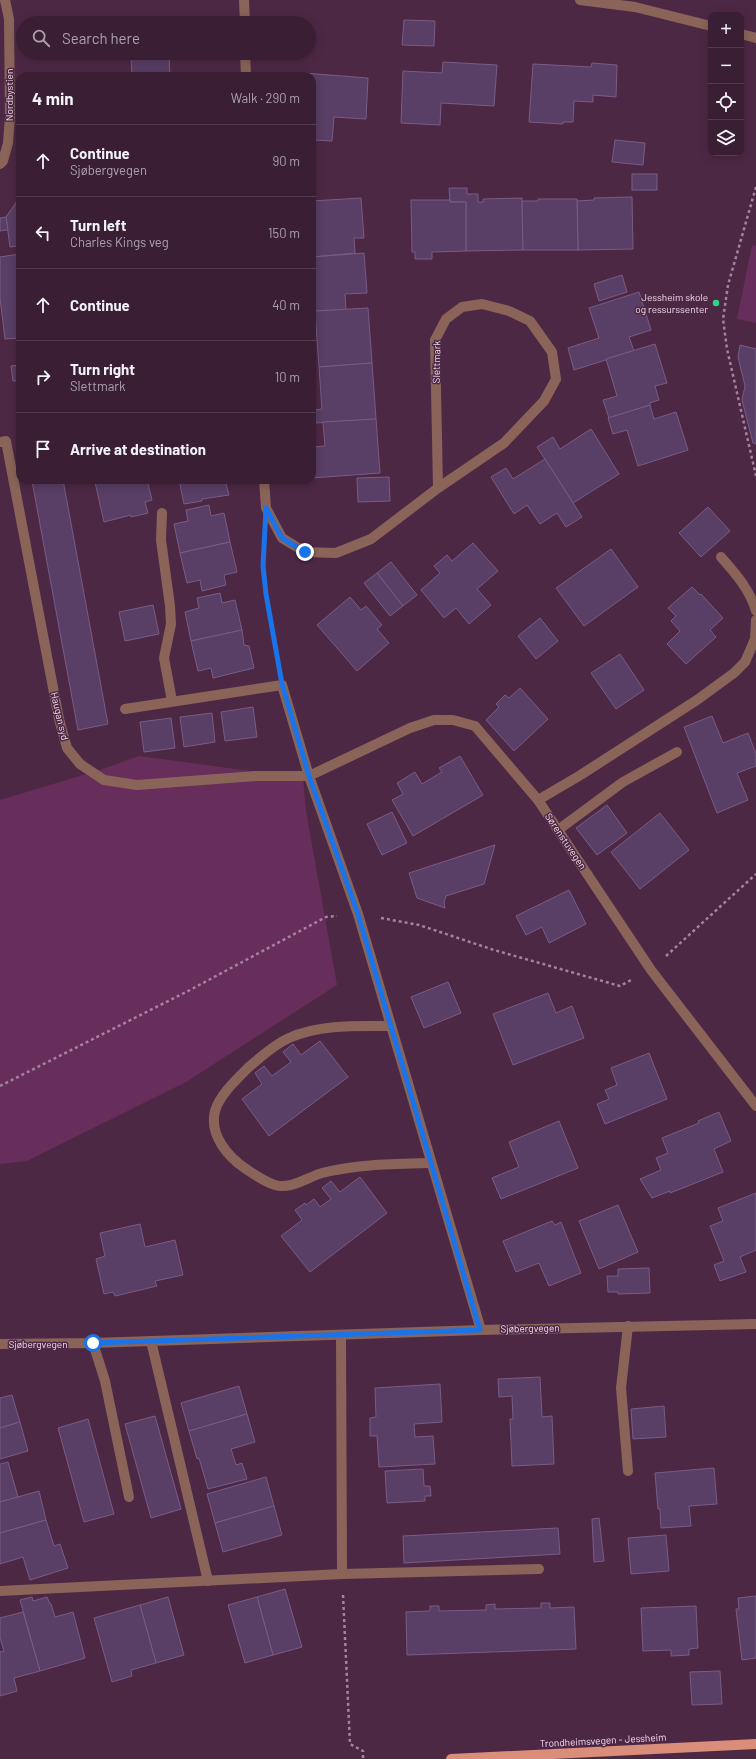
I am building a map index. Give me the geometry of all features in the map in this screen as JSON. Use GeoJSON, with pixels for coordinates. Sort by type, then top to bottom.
{"type":"FeatureCollection","features":[{"type":"Feature","properties":{"kind":"main road","name":"Trondheimsvegen - Jessheim"},"geometry":{"type":"LineString","coordinates":[[451,1759],[756,1744]]}},
{"type":"Feature","properties":{"kind":"street","name":"Nordbystien"},"geometry":{"type":"LineString","coordinates":[[0,164],[3,160],[8,144],[10,117],[9,19],[5,0]]}},
{"type":"Feature","properties":{"kind":"street"},"geometry":{"type":"LineString","coordinates":[[244,0],[245,16]]}},
{"type":"Feature","properties":{"kind":"street"},"geometry":{"type":"LineString","coordinates":[[580,0],[635,7],[708,25]]}},
{"type":"Feature","properties":{"kind":"street"},"geometry":{"type":"LineString","coordinates":[[744,35],[756,38]]}},
{"type":"Feature","properties":{"kind":"street"},"geometry":{"type":"LineString","coordinates":[[246,60],[246,72]]}},
{"type":"Feature","properties":{"kind":"street","name":"Slettmark"},"geometry":{"type":"LineString","coordinates":[[264,484],[266,508],[282,538],[305,552],[336,553],[371,539],[438,488],[504,443],[544,401],[556,379],[552,352],[530,321],[510,311],[482,304],[462,307],[446,319],[435,340],[438,488]]}},
{"type":"Feature","properties":{"kind":"street","name":"Haugan syd"},"geometry":{"type":"LineString","coordinates":[[0,442],[6,441],[59,719],[67,748],[80,764],[104,780],[138,785],[256,776],[309,776]]}},
{"type":"Feature","properties":{"kind":"street"},"geometry":{"type":"LineString","coordinates":[[162,513],[161,540],[170,606],[170,624],[164,658],[172,701]]}},
{"type":"Feature","properties":{"kind":"street"},"geometry":{"type":"LineString","coordinates":[[721,557],[740,579],[753,601],[756,612]]}},
{"type":"Feature","properties":{"kind":"street"},"geometry":{"type":"LineString","coordinates":[[538,800],[579,776],[697,700],[734,673],[745,662],[755,638],[756,620]]}},
{"type":"Feature","properties":{"kind":"street"},"geometry":{"type":"LineString","coordinates":[[125,709],[282,684],[309,776],[358,914],[480,1330]]}},
{"type":"Feature","properties":{"kind":"street","name":"Sørenstuvegen"},"geometry":{"type":"LineString","coordinates":[[309,776],[410,728],[434,720],[453,720],[475,726],[538,800],[651,970],[756,1106]]}},
{"type":"Feature","properties":{"kind":"street"},"geometry":{"type":"LineString","coordinates":[[558,830],[623,782],[678,752]]}},
{"type":"Feature","properties":{"kind":"street"},"geometry":{"type":"LineString","coordinates":[[391,1026],[344,1026],[315,1031],[289,1038],[264,1054],[230,1087],[221,1099],[215,1112],[215,1128],[220,1142],[238,1164],[276,1186],[284,1186],[321,1173],[369,1164],[430,1163]]}},
{"type":"Feature","properties":{"kind":"street","name":"Sjøbergvegen"},"geometry":{"type":"LineString","coordinates":[[0,1344],[93,1343],[480,1330],[756,1324]]}},
{"type":"Feature","properties":{"kind":"street"},"geometry":{"type":"LineString","coordinates":[[628,1326],[621,1388],[628,1471]]}},
{"type":"Feature","properties":{"kind":"street"},"geometry":{"type":"LineString","coordinates":[[341,1335],[342,1574]]}},
{"type":"Feature","properties":{"kind":"street"},"geometry":{"type":"LineString","coordinates":[[151,1341],[208,1581]]}},
{"type":"Feature","properties":{"kind":"street"},"geometry":{"type":"LineString","coordinates":[[93,1343],[105,1381],[129,1497]]}},
{"type":"Feature","properties":{"kind":"street"},"geometry":{"type":"LineString","coordinates":[[0,1591],[342,1574],[539,1569]]}},
{"type":"Feature","properties":{"kind":"path"},"geometry":{"type":"LineString","coordinates":[[756,187],[728,285],[723,319],[727,349],[756,476]]}},
{"type":"Feature","properties":{"kind":"path"},"geometry":{"type":"LineString","coordinates":[[264,544],[263,566],[266,594],[282,684]]}},
{"type":"Feature","properties":{"kind":"path"},"geometry":{"type":"LineString","coordinates":[[342,1574],[350,1744],[363,1751],[363,1759]]}},
{"type":"Feature","properties":{"kind":"shaded area"},"geometry":{"type":"Polygon","coordinates":[[[752,245],[756,246],[756,323],[737,319],[752,245]]]}},
{"type":"Feature","properties":{"kind":"shaded area"},"geometry":{"type":"Polygon","coordinates":[[[139,756],[303,778],[306,811],[337,985],[186,1082],[27,1161],[0,1164],[0,800],[100,770],[139,756]]]}},
{"type":"Feature","properties":{"kind":"building"},"geometry":{"type":"Polygon","coordinates":[[[404,20],[435,21],[434,46],[402,45],[404,20]]]}},
{"type":"Feature","properties":{"kind":"building"},"geometry":{"type":"Polygon","coordinates":[[[131,60],[169,60],[170,72],[132,72],[131,60]]]}},
{"type":"Feature","properties":{"kind":"building"},"geometry":{"type":"Polygon","coordinates":[[[443,62],[497,65],[494,106],[441,103],[440,125],[401,123],[403,71],[442,73],[443,62]]]}},
{"type":"Feature","properties":{"kind":"building"},"geometry":{"type":"Polygon","coordinates":[[[592,63],[617,65],[616,97],[593,95],[593,102],[574,101],[573,122],[563,122],[563,124],[529,122],[533,64],[591,67],[592,63]]]}},
{"type":"Feature","properties":{"kind":"building"},"geometry":{"type":"Polygon","coordinates":[[[316,74],[368,78],[366,119],[334,117],[332,141],[316,140],[316,74]]]}},
{"type":"Feature","properties":{"kind":"building"},"geometry":{"type":"Polygon","coordinates":[[[615,140],[645,143],[643,165],[612,162],[615,140]]]}},
{"type":"Feature","properties":{"kind":"building"},"geometry":{"type":"Polygon","coordinates":[[[632,174],[657,174],[657,190],[632,190],[632,174]]]}},
{"type":"Feature","properties":{"kind":"building"},"geometry":{"type":"Polygon","coordinates":[[[449,188],[467,188],[467,194],[478,194],[478,202],[483,202],[483,199],[522,198],[523,250],[466,251],[466,202],[450,202],[449,188]]]}},
{"type":"Feature","properties":{"kind":"building"},"geometry":{"type":"Polygon","coordinates":[[[632,197],[633,249],[578,250],[577,201],[594,200],[594,198],[632,197]]]}},
{"type":"Feature","properties":{"kind":"building"},"geometry":{"type":"Polygon","coordinates":[[[361,198],[364,238],[354,238],[355,253],[316,257],[316,201],[361,198]]]}},
{"type":"Feature","properties":{"kind":"building"},"geometry":{"type":"Polygon","coordinates":[[[538,199],[577,199],[578,250],[523,250],[522,201],[538,201],[538,199]]]}},
{"type":"Feature","properties":{"kind":"building"},"geometry":{"type":"Polygon","coordinates":[[[411,200],[450,200],[450,202],[466,202],[466,251],[432,252],[432,259],[415,259],[415,252],[412,252],[411,200]]]}},
{"type":"Feature","properties":{"kind":"building"},"geometry":{"type":"Polygon","coordinates":[[[16,203],[16,246],[10,247],[6,217],[16,203]]]}},
{"type":"Feature","properties":{"kind":"building"},"geometry":{"type":"Polygon","coordinates":[[[6,217],[8,230],[0,231],[0,218],[6,217]]]}},
{"type":"Feature","properties":{"kind":"building"},"geometry":{"type":"Polygon","coordinates":[[[364,253],[367,293],[345,294],[346,310],[316,312],[316,257],[364,253]]]}},
{"type":"Feature","properties":{"kind":"building"},"geometry":{"type":"Polygon","coordinates":[[[16,255],[16,338],[5,339],[0,298],[0,257],[16,255]]]}},
{"type":"Feature","properties":{"kind":"building"},"geometry":{"type":"Polygon","coordinates":[[[622,275],[627,292],[599,301],[594,284],[622,275]]]}},
{"type":"Feature","properties":{"kind":"building"},"geometry":{"type":"Polygon","coordinates":[[[639,292],[651,330],[629,337],[634,351],[574,370],[568,348],[599,338],[589,308],[639,292]]]}},
{"type":"Feature","properties":{"kind":"building"},"geometry":{"type":"Polygon","coordinates":[[[368,308],[372,363],[319,367],[316,311],[368,308]]]}},
{"type":"Feature","properties":{"kind":"building"},"geometry":{"type":"Polygon","coordinates":[[[655,344],[667,383],[655,386],[659,400],[650,403],[650,405],[609,418],[603,400],[617,396],[606,359],[655,344]]]}},
{"type":"Feature","properties":{"kind":"building"},"geometry":{"type":"Polygon","coordinates":[[[740,345],[756,349],[756,444],[753,443],[742,400],[745,386],[738,357],[740,345]]]}},
{"type":"Feature","properties":{"kind":"building"},"geometry":{"type":"Polygon","coordinates":[[[372,363],[376,419],[316,423],[316,410],[322,409],[319,367],[372,363]]]}},
{"type":"Feature","properties":{"kind":"building"},"geometry":{"type":"Polygon","coordinates":[[[16,365],[16,381],[13,381],[11,366],[16,365]]]}},
{"type":"Feature","properties":{"kind":"building"},"geometry":{"type":"Polygon","coordinates":[[[650,405],[654,419],[676,412],[688,450],[638,466],[627,430],[613,434],[608,418],[650,405]]]}},
{"type":"Feature","properties":{"kind":"building"},"geometry":{"type":"Polygon","coordinates":[[[376,419],[380,473],[316,478],[316,447],[325,446],[323,422],[376,419]]]}},
{"type":"Feature","properties":{"kind":"building"},"geometry":{"type":"Polygon","coordinates":[[[591,429],[619,474],[573,503],[537,447],[553,437],[560,449],[591,429]]]}},
{"type":"Feature","properties":{"kind":"building"},"geometry":{"type":"Polygon","coordinates":[[[545,459],[582,517],[566,527],[557,513],[540,524],[527,505],[514,514],[491,477],[506,468],[513,479],[545,459]]]}},
{"type":"Feature","properties":{"kind":"building"},"geometry":{"type":"Polygon","coordinates":[[[389,477],[390,501],[358,502],[357,478],[389,477]]]}},
{"type":"Feature","properties":{"kind":"building"},"geometry":{"type":"Polygon","coordinates":[[[33,484],[64,484],[108,724],[78,730],[33,484]]]}},
{"type":"Feature","properties":{"kind":"building"},"geometry":{"type":"Polygon","coordinates":[[[95,484],[148,484],[152,500],[145,502],[148,513],[131,517],[131,515],[104,522],[95,484]]]}},
{"type":"Feature","properties":{"kind":"building"},"geometry":{"type":"Polygon","coordinates":[[[180,484],[226,484],[229,495],[202,499],[202,501],[184,504],[180,484]]]}},
{"type":"Feature","properties":{"kind":"building"},"geometry":{"type":"Polygon","coordinates":[[[209,505],[211,516],[224,513],[230,542],[180,553],[174,524],[188,521],[186,510],[209,505]]]}},
{"type":"Feature","properties":{"kind":"building"},"geometry":{"type":"Polygon","coordinates":[[[708,507],[730,531],[701,557],[679,533],[708,507]]]}},
{"type":"Feature","properties":{"kind":"building"},"geometry":{"type":"Polygon","coordinates":[[[230,542],[237,572],[224,575],[226,585],[202,591],[200,580],[187,583],[180,553],[230,542]]]}},
{"type":"Feature","properties":{"kind":"building"},"geometry":{"type":"Polygon","coordinates":[[[473,543],[498,571],[477,589],[491,605],[469,624],[456,608],[444,618],[421,590],[440,573],[434,566],[447,555],[452,561],[473,543]]]}},
{"type":"Feature","properties":{"kind":"building"},"geometry":{"type":"Polygon","coordinates":[[[611,549],[638,587],[584,626],[556,588],[611,549]]]}},
{"type":"Feature","properties":{"kind":"building"},"geometry":{"type":"Polygon","coordinates":[[[391,562],[417,595],[403,606],[377,573],[391,562]]]}},
{"type":"Feature","properties":{"kind":"building"},"geometry":{"type":"Polygon","coordinates":[[[377,573],[403,606],[390,616],[364,583],[377,573]]]}},
{"type":"Feature","properties":{"kind":"building"},"geometry":{"type":"Polygon","coordinates":[[[692,587],[700,595],[701,594],[723,618],[710,630],[716,637],[686,664],[667,644],[680,631],[671,621],[676,616],[668,608],[692,587]]]}},
{"type":"Feature","properties":{"kind":"building"},"geometry":{"type":"Polygon","coordinates":[[[220,593],[222,603],[235,600],[242,630],[191,641],[185,612],[199,608],[197,598],[220,593]]]}},
{"type":"Feature","properties":{"kind":"building"},"geometry":{"type":"Polygon","coordinates":[[[350,597],[361,610],[366,606],[382,625],[377,629],[389,643],[357,671],[317,625],[350,597]]]}},
{"type":"Feature","properties":{"kind":"building"},"geometry":{"type":"Polygon","coordinates":[[[153,605],[159,634],[125,641],[119,612],[153,605]]]}},
{"type":"Feature","properties":{"kind":"building"},"geometry":{"type":"Polygon","coordinates":[[[540,618],[558,641],[536,659],[518,636],[540,618]]]}},
{"type":"Feature","properties":{"kind":"building"},"geometry":{"type":"Polygon","coordinates":[[[242,630],[244,645],[249,646],[254,668],[213,678],[211,668],[198,671],[191,641],[242,630]]]}},
{"type":"Feature","properties":{"kind":"building"},"geometry":{"type":"Polygon","coordinates":[[[620,654],[644,690],[616,709],[591,673],[620,654]]]}},
{"type":"Feature","properties":{"kind":"building"},"geometry":{"type":"Polygon","coordinates":[[[520,688],[548,719],[514,751],[486,720],[499,707],[496,704],[505,695],[509,698],[520,688]]]}},
{"type":"Feature","properties":{"kind":"building"},"geometry":{"type":"Polygon","coordinates":[[[253,707],[257,737],[225,741],[221,712],[253,707]]]}},
{"type":"Feature","properties":{"kind":"building"},"geometry":{"type":"Polygon","coordinates":[[[212,713],[215,742],[184,747],[180,717],[212,713]]]}},
{"type":"Feature","properties":{"kind":"building"},"geometry":{"type":"Polygon","coordinates":[[[712,716],[723,743],[748,733],[756,754],[756,766],[737,773],[748,800],[717,813],[684,727],[712,716]]]}},
{"type":"Feature","properties":{"kind":"building"},"geometry":{"type":"Polygon","coordinates":[[[171,718],[175,748],[144,752],[140,722],[171,718]]]}},
{"type":"Feature","properties":{"kind":"building"},"geometry":{"type":"Polygon","coordinates":[[[460,756],[483,795],[413,836],[392,800],[403,794],[397,783],[415,772],[422,784],[442,772],[439,768],[460,756]]]}},
{"type":"Feature","properties":{"kind":"building"},"geometry":{"type":"Polygon","coordinates":[[[607,805],[627,833],[597,855],[576,828],[607,805]]]}},
{"type":"Feature","properties":{"kind":"building"},"geometry":{"type":"Polygon","coordinates":[[[392,812],[407,843],[382,855],[367,824],[392,812]]]}},
{"type":"Feature","properties":{"kind":"building"},"geometry":{"type":"Polygon","coordinates":[[[660,813],[689,850],[640,889],[611,852],[660,813]]]}},
{"type":"Feature","properties":{"kind":"building"},"geometry":{"type":"Polygon","coordinates":[[[495,845],[484,884],[446,896],[444,902],[445,908],[417,898],[409,873],[495,845]]]}},
{"type":"Feature","properties":{"kind":"building"},"geometry":{"type":"Polygon","coordinates":[[[569,890],[586,924],[549,943],[542,927],[526,935],[516,916],[569,890]]]}},
{"type":"Feature","properties":{"kind":"building"},"geometry":{"type":"Polygon","coordinates":[[[448,982],[461,1013],[424,1028],[411,997],[448,982]]]}},
{"type":"Feature","properties":{"kind":"building"},"geometry":{"type":"Polygon","coordinates":[[[548,993],[556,1013],[572,1006],[584,1038],[513,1065],[493,1014],[548,993]]]}},
{"type":"Feature","properties":{"kind":"building"},"geometry":{"type":"Polygon","coordinates":[[[320,1041],[348,1077],[269,1136],[242,1099],[262,1084],[255,1073],[264,1066],[272,1076],[291,1062],[283,1052],[293,1044],[301,1055],[320,1041]]]}},
{"type":"Feature","properties":{"kind":"building"},"geometry":{"type":"Polygon","coordinates":[[[649,1053],[667,1099],[605,1124],[597,1104],[609,1099],[605,1090],[617,1085],[611,1068],[649,1053]]]}},
{"type":"Feature","properties":{"kind":"building"},"geometry":{"type":"Polygon","coordinates":[[[719,1112],[731,1141],[714,1149],[723,1172],[670,1193],[670,1191],[652,1198],[640,1179],[661,1170],[656,1158],[668,1153],[662,1138],[699,1123],[698,1121],[719,1112]]]}},
{"type":"Feature","properties":{"kind":"building"},"geometry":{"type":"Polygon","coordinates":[[[559,1121],[578,1168],[501,1199],[492,1178],[519,1167],[509,1142],[559,1121]]]}},
{"type":"Feature","properties":{"kind":"building"},"geometry":{"type":"Polygon","coordinates":[[[360,1177],[387,1213],[310,1272],[281,1236],[302,1220],[295,1210],[314,1199],[320,1207],[331,1199],[322,1188],[331,1181],[340,1192],[360,1177]]]}},
{"type":"Feature","properties":{"kind":"building"},"geometry":{"type":"Polygon","coordinates":[[[756,1193],[756,1250],[740,1257],[746,1272],[720,1281],[714,1265],[724,1261],[710,1226],[723,1221],[718,1208],[756,1193]]]}},
{"type":"Feature","properties":{"kind":"building"},"geometry":{"type":"Polygon","coordinates":[[[618,1205],[638,1252],[599,1269],[579,1221],[618,1205]]]}},
{"type":"Feature","properties":{"kind":"building"},"geometry":{"type":"Polygon","coordinates":[[[552,1221],[555,1225],[561,1222],[581,1273],[549,1286],[539,1263],[516,1272],[503,1241],[552,1221]]]}},
{"type":"Feature","properties":{"kind":"building"},"geometry":{"type":"Polygon","coordinates":[[[140,1224],[145,1247],[175,1240],[183,1275],[155,1281],[157,1286],[115,1296],[113,1292],[104,1294],[96,1259],[105,1256],[100,1233],[140,1224]]]}},
{"type":"Feature","properties":{"kind":"building"},"geometry":{"type":"Polygon","coordinates":[[[649,1268],[650,1293],[618,1294],[618,1292],[608,1292],[607,1276],[618,1276],[618,1269],[649,1268]]]}},
{"type":"Feature","properties":{"kind":"building"},"geometry":{"type":"Polygon","coordinates":[[[540,1377],[542,1417],[552,1416],[554,1464],[512,1466],[510,1419],[513,1419],[512,1396],[499,1397],[498,1379],[540,1377]]]}},
{"type":"Feature","properties":{"kind":"building"},"geometry":{"type":"Polygon","coordinates":[[[440,1384],[442,1422],[414,1424],[415,1437],[433,1436],[435,1464],[379,1467],[377,1436],[370,1436],[370,1418],[376,1417],[375,1388],[440,1384]]]}},
{"type":"Feature","properties":{"kind":"building"},"geometry":{"type":"Polygon","coordinates":[[[239,1386],[247,1414],[189,1431],[181,1403],[239,1386]]]}},
{"type":"Feature","properties":{"kind":"building"},"geometry":{"type":"Polygon","coordinates":[[[12,1395],[20,1422],[0,1428],[0,1398],[12,1395]]]}},
{"type":"Feature","properties":{"kind":"building"},"geometry":{"type":"Polygon","coordinates":[[[664,1406],[666,1437],[633,1439],[631,1409],[664,1406]]]}},
{"type":"Feature","properties":{"kind":"building"},"geometry":{"type":"Polygon","coordinates":[[[247,1414],[255,1442],[231,1449],[236,1465],[242,1463],[247,1479],[208,1489],[189,1431],[247,1414]]]}},
{"type":"Feature","properties":{"kind":"building"},"geometry":{"type":"Polygon","coordinates":[[[155,1416],[181,1509],[151,1518],[125,1424],[155,1416]]]}},
{"type":"Feature","properties":{"kind":"building"},"geometry":{"type":"Polygon","coordinates":[[[88,1419],[114,1514],[84,1522],[58,1428],[88,1419]]]}},
{"type":"Feature","properties":{"kind":"building"},"geometry":{"type":"Polygon","coordinates":[[[20,1422],[28,1451],[0,1459],[0,1428],[20,1422]]]}},
{"type":"Feature","properties":{"kind":"building"},"geometry":{"type":"Polygon","coordinates":[[[8,1462],[18,1497],[0,1502],[0,1464],[8,1462]]]}},
{"type":"Feature","properties":{"kind":"building"},"geometry":{"type":"Polygon","coordinates":[[[714,1468],[717,1504],[689,1506],[691,1526],[661,1528],[655,1473],[714,1468]]]}},
{"type":"Feature","properties":{"kind":"building"},"geometry":{"type":"Polygon","coordinates":[[[423,1469],[424,1486],[430,1486],[431,1496],[425,1496],[425,1501],[387,1503],[385,1471],[423,1469]]]}},
{"type":"Feature","properties":{"kind":"building"},"geometry":{"type":"Polygon","coordinates":[[[266,1477],[274,1506],[215,1523],[207,1494],[266,1477]]]}},
{"type":"Feature","properties":{"kind":"building"},"geometry":{"type":"Polygon","coordinates":[[[39,1491],[46,1520],[0,1533],[0,1502],[39,1491]]]}},
{"type":"Feature","properties":{"kind":"building"},"geometry":{"type":"Polygon","coordinates":[[[274,1506],[282,1535],[223,1552],[215,1523],[274,1506]]]}},
{"type":"Feature","properties":{"kind":"building"},"geometry":{"type":"Polygon","coordinates":[[[599,1518],[604,1561],[594,1562],[592,1519],[599,1518]]]}},
{"type":"Feature","properties":{"kind":"building"},"geometry":{"type":"Polygon","coordinates":[[[46,1520],[54,1546],[60,1544],[68,1568],[30,1580],[23,1557],[0,1564],[0,1533],[46,1520]]]}},
{"type":"Feature","properties":{"kind":"building"},"geometry":{"type":"Polygon","coordinates":[[[558,1528],[560,1554],[404,1563],[403,1536],[558,1528]]]}},
{"type":"Feature","properties":{"kind":"building"},"geometry":{"type":"Polygon","coordinates":[[[666,1535],[669,1571],[631,1574],[628,1538],[666,1535]]]}},
{"type":"Feature","properties":{"kind":"building"},"geometry":{"type":"Polygon","coordinates":[[[285,1589],[302,1647],[273,1655],[257,1597],[285,1589]]]}},
{"type":"Feature","properties":{"kind":"building"},"geometry":{"type":"Polygon","coordinates":[[[756,1596],[756,1658],[742,1660],[736,1609],[739,1609],[738,1598],[756,1596]]]}},
{"type":"Feature","properties":{"kind":"building"},"geometry":{"type":"Polygon","coordinates":[[[32,1597],[33,1601],[47,1597],[55,1617],[73,1612],[85,1658],[40,1671],[20,1600],[32,1597]]]}},
{"type":"Feature","properties":{"kind":"building"},"geometry":{"type":"Polygon","coordinates":[[[168,1597],[184,1655],[156,1663],[140,1605],[168,1597]]]}},
{"type":"Feature","properties":{"kind":"building"},"geometry":{"type":"Polygon","coordinates":[[[257,1597],[273,1655],[245,1663],[228,1605],[257,1597]]]}},
{"type":"Feature","properties":{"kind":"building"},"geometry":{"type":"Polygon","coordinates":[[[541,1603],[550,1603],[550,1608],[574,1607],[576,1649],[407,1655],[406,1612],[430,1611],[430,1606],[439,1606],[439,1611],[486,1610],[486,1605],[495,1604],[495,1609],[541,1608],[541,1603]]]}},
{"type":"Feature","properties":{"kind":"building"},"geometry":{"type":"Polygon","coordinates":[[[140,1605],[156,1663],[131,1670],[132,1676],[112,1682],[94,1618],[140,1605]]]}},
{"type":"Feature","properties":{"kind":"building"},"geometry":{"type":"Polygon","coordinates":[[[696,1606],[698,1648],[689,1649],[689,1655],[671,1656],[671,1650],[643,1651],[641,1608],[696,1606]]]}},
{"type":"Feature","properties":{"kind":"building"},"geometry":{"type":"Polygon","coordinates":[[[23,1612],[40,1671],[14,1678],[17,1691],[0,1696],[0,1652],[4,1651],[0,1638],[0,1618],[23,1612]]]}},
{"type":"Feature","properties":{"kind":"building"},"geometry":{"type":"Polygon","coordinates":[[[720,1671],[722,1704],[692,1705],[690,1672],[720,1671]]]}},
{"type":"Feature","properties":{"kind":"place","name":"Jessheim skole og ressurssenter"},"geometry":{"type":"Point","coordinates":[716,303]}},
{"type":"Feature","properties":{"kind":"route"},"geometry":{"type":"LineString","coordinates":[[93,1343],[480,1330],[358,914],[309,776],[282,684],[266,594],[263,566],[266,508],[282,538],[305,552]]}}]}
